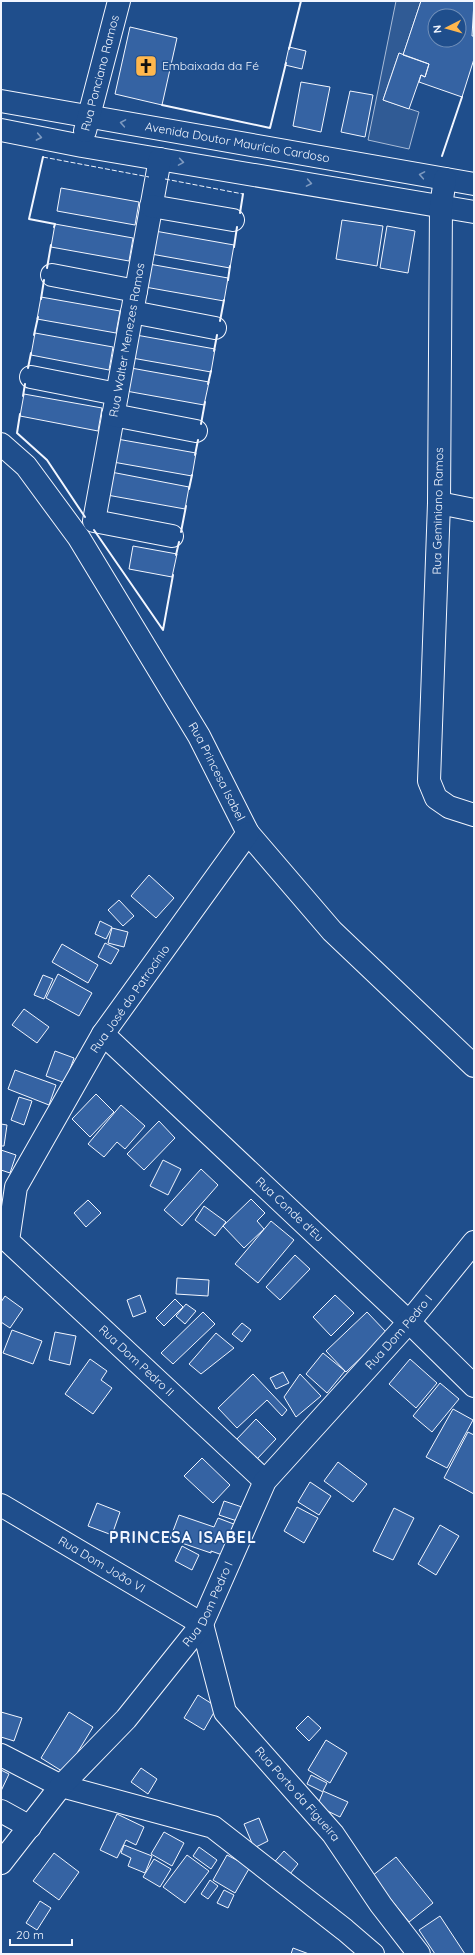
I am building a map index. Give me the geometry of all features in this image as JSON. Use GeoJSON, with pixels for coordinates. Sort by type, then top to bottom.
{"type":"FeatureCollection","features":[{"type":"Feature","properties":{"kind":"street","name":"Rua Ponciano Ramos"},"geometry":{"type":"LineString","coordinates":[[82,146],[119,1]]}},
{"type":"Feature","properties":{"kind":"street","name":"Avenida Doutor Maurício Cardoso"},"geometry":{"type":"LineString","coordinates":[[1,101],[474,184]]}},
{"type":"Feature","properties":{"kind":"street"},"geometry":{"type":"LineString","coordinates":[[1,130],[82,146],[474,212]]}},
{"type":"Feature","properties":{"kind":"street"},"geometry":{"type":"LineString","coordinates":[[253,174],[258,146]]}},
{"type":"Feature","properties":{"kind":"street","name":"Rua Walter Menezes Ramos"},"geometry":{"type":"LineString","coordinates":[[160,159],[94,521],[172,536]]}},
{"type":"Feature","properties":{"kind":"street","name":"Rua Geminiano Ramos"},"geometry":{"type":"LineString","coordinates":[[445,179],[440,206],[439,503],[429,781],[436,798],[449,807],[474,815]]}},
{"type":"Feature","properties":{"kind":"street"},"geometry":{"type":"LineString","coordinates":[[151,206],[233,220]]}},
{"type":"Feature","properties":{"kind":"street"},"geometry":{"type":"LineString","coordinates":[[52,275],[136,291]]}},
{"type":"Feature","properties":{"kind":"street"},"geometry":{"type":"LineString","coordinates":[[132,312],[215,328]]}},
{"type":"Feature","properties":{"kind":"street"},"geometry":{"type":"LineString","coordinates":[[31,377],[117,394]]}},
{"type":"Feature","properties":{"kind":"street"},"geometry":{"type":"LineString","coordinates":[[113,415],[196,431]]}},
{"type":"Feature","properties":{"kind":"street","name":"Rua Princesa Isabel"},"geometry":{"type":"LineString","coordinates":[[1,444],[26,466],[79,538],[200,736],[248,833],[332,931],[474,1066]]}},
{"type":"Feature","properties":{"kind":"street"},"geometry":{"type":"LineString","coordinates":[[439,503],[474,510]]}},
{"type":"Feature","properties":{"kind":"street","name":"Rua José do Patrocínio"},"geometry":{"type":"LineString","coordinates":[[8,1241],[16,1188],[103,1034],[248,833]]}},
{"type":"Feature","properties":{"kind":"street","name":"Rua Conde d'Eu"},"geometry":{"type":"LineString","coordinates":[[103,1034],[409,1322],[474,1386]]}},
{"type":"Feature","properties":{"kind":"street","name":"Rua Dom Pedro II"},"geometry":{"type":"LineString","coordinates":[[8,1241],[265,1481]]}},
{"type":"Feature","properties":{"kind":"street","name":"Rua Dom Pedro I"},"geometry":{"type":"LineString","coordinates":[[1,1863],[61,1786],[126,1719],[202,1624],[265,1481],[409,1322],[474,1242]]}},
{"type":"Feature","properties":{"kind":"street","name":"Rua Dom João VI"},"geometry":{"type":"LineString","coordinates":[[1,1505],[202,1624]]}},
{"type":"Feature","properties":{"kind":"street","name":"Rua Porto da Figueira"},"geometry":{"type":"LineString","coordinates":[[202,1624],[225,1712],[333,1834],[381,1905],[419,1954]]}},
{"type":"Feature","properties":{"kind":"street"},"geometry":{"type":"LineString","coordinates":[[1,1755],[61,1786],[213,1827],[345,1930],[373,1954]]}},
{"type":"Feature","properties":{"kind":"street"},"geometry":{"type":"LineString","coordinates":[[1,1811],[30,1827]]}},
{"type":"Feature","properties":{"kind":"shaded area"},"geometry":{"type":"Polygon","coordinates":[[[396,1],[421,1],[403,55],[399,53],[383,100],[419,112],[409,149],[368,140],[396,1]]]}},
{"type":"Feature","properties":{"kind":"building"},"geometry":{"type":"Polygon","coordinates":[[[421,1],[474,1],[472,36],[474,36],[474,59],[462,97],[419,82],[421,75],[425,77],[429,64],[403,55],[421,1]]]}},
{"type":"Feature","properties":{"kind":"building","name":"Embaixada da Fé"},"geometry":{"type":"Polygon","coordinates":[[[130,27],[177,38],[162,105],[115,94],[130,27]]]}},
{"type":"Feature","properties":{"kind":"building"},"geometry":{"type":"Polygon","coordinates":[[[289,47],[306,51],[302,69],[285,65],[289,47]]]}},
{"type":"Feature","properties":{"kind":"building"},"geometry":{"type":"Polygon","coordinates":[[[399,53],[429,64],[425,77],[421,75],[409,109],[383,100],[399,53]]]}},
{"type":"Feature","properties":{"kind":"building"},"geometry":{"type":"Polygon","coordinates":[[[301,82],[330,87],[321,132],[293,126],[301,82]]]}},
{"type":"Feature","properties":{"kind":"building"},"geometry":{"type":"Polygon","coordinates":[[[350,91],[373,95],[365,137],[341,132],[350,91]]]}},
{"type":"Feature","properties":{"kind":"building"},"geometry":{"type":"Polygon","coordinates":[[[61,188],[139,202],[135,225],[57,211],[61,188]]]}},
{"type":"Feature","properties":{"kind":"building"},"geometry":{"type":"Polygon","coordinates":[[[342,220],[383,226],[377,266],[336,259],[342,220]]]}},
{"type":"Feature","properties":{"kind":"building"},"geometry":{"type":"Polygon","coordinates":[[[55,224],[133,238],[129,261],[51,247],[55,224]]]}},
{"type":"Feature","properties":{"kind":"building"},"geometry":{"type":"Polygon","coordinates":[[[387,226],[415,231],[408,273],[380,268],[387,226]]]}},
{"type":"Feature","properties":{"kind":"building"},"geometry":{"type":"Polygon","coordinates":[[[155,231],[234,245],[230,268],[151,254],[155,231]]]}},
{"type":"Feature","properties":{"kind":"building"},"geometry":{"type":"Polygon","coordinates":[[[149,264],[228,278],[224,301],[145,287],[149,264]]]}},
{"type":"Feature","properties":{"kind":"building"},"geometry":{"type":"Polygon","coordinates":[[[41,297],[120,311],[116,333],[37,319],[41,297]]]}},
{"type":"Feature","properties":{"kind":"building"},"geometry":{"type":"Polygon","coordinates":[[[35,333],[113,347],[109,370],[31,355],[35,333]]]}},
{"type":"Feature","properties":{"kind":"building"},"geometry":{"type":"Polygon","coordinates":[[[136,335],[215,349],[211,372],[132,358],[136,335]]]}},
{"type":"Feature","properties":{"kind":"building"},"geometry":{"type":"Polygon","coordinates":[[[131,368],[209,382],[204,405],[126,391],[131,368]]]}},
{"type":"Feature","properties":{"kind":"building"},"geometry":{"type":"Polygon","coordinates":[[[24,394],[102,408],[98,431],[20,416],[24,394]]]}},
{"type":"Feature","properties":{"kind":"building"},"geometry":{"type":"Polygon","coordinates":[[[117,439],[196,453],[192,476],[113,462],[117,439]]]}},
{"type":"Feature","properties":{"kind":"building"},"geometry":{"type":"Polygon","coordinates":[[[111,472],[189,487],[185,509],[107,495],[111,472]]]}},
{"type":"Feature","properties":{"kind":"building"},"geometry":{"type":"Polygon","coordinates":[[[133,546],[177,554],[172,577],[129,569],[133,546]]]}},
{"type":"Feature","properties":{"kind":"building"},"geometry":{"type":"Polygon","coordinates":[[[149,875],[174,898],[156,918],[131,896],[149,875]]]}},
{"type":"Feature","properties":{"kind":"building"},"geometry":{"type":"Polygon","coordinates":[[[119,900],[134,916],[123,926],[108,910],[119,900]]]}},
{"type":"Feature","properties":{"kind":"building"},"geometry":{"type":"Polygon","coordinates":[[[100,921],[112,927],[106,939],[95,934],[100,921]]]}},
{"type":"Feature","properties":{"kind":"building"},"geometry":{"type":"Polygon","coordinates":[[[112,928],[128,932],[124,947],[108,943],[112,928]]]}},
{"type":"Feature","properties":{"kind":"building"},"geometry":{"type":"Polygon","coordinates":[[[105,943],[119,950],[111,964],[98,957],[105,943]]]}},
{"type":"Feature","properties":{"kind":"building"},"geometry":{"type":"Polygon","coordinates":[[[62,944],[98,965],[88,983],[52,962],[62,944]]]}},
{"type":"Feature","properties":{"kind":"building"},"geometry":{"type":"Polygon","coordinates":[[[58,974],[92,993],[79,1016],[46,998],[58,974]]]}},
{"type":"Feature","properties":{"kind":"building"},"geometry":{"type":"Polygon","coordinates":[[[43,975],[53,979],[44,999],[34,995],[43,975]]]}},
{"type":"Feature","properties":{"kind":"building"},"geometry":{"type":"Polygon","coordinates":[[[24,1009],[49,1027],[37,1043],[12,1025],[24,1009]]]}},
{"type":"Feature","properties":{"kind":"building"},"geometry":{"type":"Polygon","coordinates":[[[55,1051],[74,1058],[65,1083],[46,1076],[55,1051]]]}},
{"type":"Feature","properties":{"kind":"building"},"geometry":{"type":"Polygon","coordinates":[[[15,1070],[56,1085],[49,1105],[8,1089],[15,1070]]]}},
{"type":"Feature","properties":{"kind":"building"},"geometry":{"type":"Polygon","coordinates":[[[96,1094],[114,1112],[90,1137],[72,1119],[96,1094]]]}},
{"type":"Feature","properties":{"kind":"building"},"geometry":{"type":"Polygon","coordinates":[[[19,1097],[32,1101],[24,1125],[11,1120],[19,1097]]]}},
{"type":"Feature","properties":{"kind":"building"},"geometry":{"type":"Polygon","coordinates":[[[121,1105],[145,1126],[125,1149],[117,1142],[104,1157],[88,1144],[121,1105]]]}},
{"type":"Feature","properties":{"kind":"building"},"geometry":{"type":"Polygon","coordinates":[[[159,1121],[175,1138],[144,1170],[127,1154],[159,1121]]]}},
{"type":"Feature","properties":{"kind":"building"},"geometry":{"type":"Polygon","coordinates":[[[1,1124],[7,1125],[4,1146],[1,1146],[1,1124]]]}},
{"type":"Feature","properties":{"kind":"building"},"geometry":{"type":"Polygon","coordinates":[[[1,1150],[16,1155],[10,1173],[1,1170],[1,1150]]]}},
{"type":"Feature","properties":{"kind":"building"},"geometry":{"type":"Polygon","coordinates":[[[163,1160],[181,1169],[168,1195],[150,1186],[163,1160]]]}},
{"type":"Feature","properties":{"kind":"building"},"geometry":{"type":"Polygon","coordinates":[[[201,1169],[218,1185],[182,1226],[164,1210],[201,1169]]]}},
{"type":"Feature","properties":{"kind":"building"},"geometry":{"type":"Polygon","coordinates":[[[251,1199],[265,1213],[257,1221],[264,1229],[244,1248],[223,1226],[251,1199]]]}},
{"type":"Feature","properties":{"kind":"building"},"geometry":{"type":"Polygon","coordinates":[[[88,1200],[101,1213],[86,1227],[74,1213],[88,1200]]]}},
{"type":"Feature","properties":{"kind":"building"},"geometry":{"type":"Polygon","coordinates":[[[204,1206],[226,1222],[215,1236],[195,1220],[204,1206]]]}},
{"type":"Feature","properties":{"kind":"building"},"geometry":{"type":"Polygon","coordinates":[[[271,1221],[294,1240],[258,1283],[235,1264],[271,1221]]]}},
{"type":"Feature","properties":{"kind":"building"},"geometry":{"type":"Polygon","coordinates":[[[295,1255],[310,1269],[280,1300],[266,1287],[295,1255]]]}},
{"type":"Feature","properties":{"kind":"building"},"geometry":{"type":"Polygon","coordinates":[[[177,1278],[209,1280],[208,1296],[176,1294],[177,1278]]]}},
{"type":"Feature","properties":{"kind":"building"},"geometry":{"type":"Polygon","coordinates":[[[140,1295],[146,1312],[133,1317],[127,1300],[140,1295]]]}},
{"type":"Feature","properties":{"kind":"building"},"geometry":{"type":"Polygon","coordinates":[[[335,1295],[354,1313],[331,1336],[313,1317],[335,1295]]]}},
{"type":"Feature","properties":{"kind":"building"},"geometry":{"type":"Polygon","coordinates":[[[5,1296],[23,1309],[10,1328],[1,1322],[1,1302],[5,1296]]]}},
{"type":"Feature","properties":{"kind":"building"},"geometry":{"type":"Polygon","coordinates":[[[175,1299],[183,1307],[164,1326],[156,1318],[175,1299]]]}},
{"type":"Feature","properties":{"kind":"building"},"geometry":{"type":"Polygon","coordinates":[[[186,1304],[196,1311],[185,1324],[176,1316],[186,1304]]]}},
{"type":"Feature","properties":{"kind":"building"},"geometry":{"type":"Polygon","coordinates":[[[203,1312],[215,1324],[173,1364],[161,1353],[203,1312]]]}},
{"type":"Feature","properties":{"kind":"building"},"geometry":{"type":"Polygon","coordinates":[[[367,1312],[387,1333],[346,1372],[326,1351],[367,1312]]]}},
{"type":"Feature","properties":{"kind":"building"},"geometry":{"type":"Polygon","coordinates":[[[242,1323],[251,1330],[242,1342],[232,1334],[242,1323]]]}},
{"type":"Feature","properties":{"kind":"building"},"geometry":{"type":"Polygon","coordinates":[[[12,1330],[42,1341],[33,1364],[3,1353],[12,1330]]]}},
{"type":"Feature","properties":{"kind":"building"},"geometry":{"type":"Polygon","coordinates":[[[55,1332],[76,1336],[70,1365],[49,1360],[55,1332]]]}},
{"type":"Feature","properties":{"kind":"building"},"geometry":{"type":"Polygon","coordinates":[[[216,1333],[234,1348],[201,1374],[189,1364],[216,1333]]]}},
{"type":"Feature","properties":{"kind":"building"},"geometry":{"type":"Polygon","coordinates":[[[323,1353],[345,1371],[327,1393],[306,1374],[323,1353]]]}},
{"type":"Feature","properties":{"kind":"building"},"geometry":{"type":"Polygon","coordinates":[[[90,1359],[107,1371],[101,1380],[112,1388],[93,1414],[65,1394],[90,1359]]]}},
{"type":"Feature","properties":{"kind":"building"},"geometry":{"type":"Polygon","coordinates":[[[410,1359],[437,1383],[416,1408],[389,1384],[410,1359]]]}},
{"type":"Feature","properties":{"kind":"building"},"geometry":{"type":"Polygon","coordinates":[[[283,1372],[289,1383],[276,1389],[270,1378],[283,1372]]]}},
{"type":"Feature","properties":{"kind":"building"},"geometry":{"type":"Polygon","coordinates":[[[253,1374],[287,1410],[282,1416],[267,1400],[237,1428],[218,1408],[253,1374]]]}},
{"type":"Feature","properties":{"kind":"building"},"geometry":{"type":"Polygon","coordinates":[[[300,1374],[321,1396],[296,1417],[284,1397],[300,1374]]]}},
{"type":"Feature","properties":{"kind":"building"},"geometry":{"type":"Polygon","coordinates":[[[440,1383],[459,1399],[432,1432],[413,1416],[440,1383]]]}},
{"type":"Feature","properties":{"kind":"building"},"geometry":{"type":"Polygon","coordinates":[[[453,1409],[473,1420],[447,1468],[426,1457],[453,1409]]]}},
{"type":"Feature","properties":{"kind":"building"},"geometry":{"type":"Polygon","coordinates":[[[256,1419],[276,1439],[256,1460],[236,1440],[256,1419]]]}},
{"type":"Feature","properties":{"kind":"building"},"geometry":{"type":"Polygon","coordinates":[[[468,1432],[474,1435],[474,1494],[444,1478],[468,1432]]]}},
{"type":"Feature","properties":{"kind":"building"},"geometry":{"type":"Polygon","coordinates":[[[202,1458],[230,1485],[213,1503],[184,1476],[202,1458]]]}},
{"type":"Feature","properties":{"kind":"building"},"geometry":{"type":"Polygon","coordinates":[[[338,1462],[367,1484],[353,1502],[324,1481],[338,1462]]]}},
{"type":"Feature","properties":{"kind":"building"},"geometry":{"type":"Polygon","coordinates":[[[310,1482],[331,1496],[319,1515],[298,1502],[310,1482]]]}},
{"type":"Feature","properties":{"kind":"building"},"geometry":{"type":"Polygon","coordinates":[[[224,1501],[242,1507],[237,1521],[219,1515],[224,1501]]]}},
{"type":"Feature","properties":{"kind":"building"},"geometry":{"type":"Polygon","coordinates":[[[97,1503],[120,1512],[112,1535],[88,1526],[97,1503]]]}},
{"type":"Feature","properties":{"kind":"building"},"geometry":{"type":"Polygon","coordinates":[[[297,1507],[318,1518],[304,1543],[284,1531],[297,1507]]]}},
{"type":"Feature","properties":{"kind":"building"},"geometry":{"type":"Polygon","coordinates":[[[394,1508],[414,1518],[393,1560],[373,1551],[394,1508]]]}},
{"type":"Feature","properties":{"kind":"building"},"geometry":{"type":"Polygon","coordinates":[[[179,1515],[214,1527],[218,1518],[239,1526],[228,1557],[211,1551],[211,1553],[170,1539],[179,1515]]]}},
{"type":"Feature","properties":{"kind":"building"},"geometry":{"type":"Polygon","coordinates":[[[440,1525],[459,1536],[436,1575],[418,1564],[440,1525]]]}},
{"type":"Feature","properties":{"kind":"building"},"geometry":{"type":"Polygon","coordinates":[[[182,1546],[199,1555],[192,1570],[175,1561],[182,1546]]]}},
{"type":"Feature","properties":{"kind":"building"},"geometry":{"type":"Polygon","coordinates":[[[198,1695],[217,1707],[204,1730],[184,1718],[198,1695]]]}},
{"type":"Feature","properties":{"kind":"building"},"geometry":{"type":"Polygon","coordinates":[[[1,1712],[22,1718],[14,1741],[1,1737],[1,1712]]]}},
{"type":"Feature","properties":{"kind":"building"},"geometry":{"type":"Polygon","coordinates":[[[69,1712],[93,1727],[65,1773],[41,1758],[69,1712]]]}},
{"type":"Feature","properties":{"kind":"building"},"geometry":{"type":"Polygon","coordinates":[[[308,1716],[321,1728],[309,1741],[296,1728],[308,1716]]]}},
{"type":"Feature","properties":{"kind":"building"},"geometry":{"type":"Polygon","coordinates":[[[326,1740],[347,1753],[330,1783],[308,1770],[326,1740]]]}},
{"type":"Feature","properties":{"kind":"building"},"geometry":{"type":"Polygon","coordinates":[[[141,1768],[157,1779],[148,1794],[131,1782],[141,1768]]]}},
{"type":"Feature","properties":{"kind":"building"},"geometry":{"type":"Polygon","coordinates":[[[1,1770],[9,1774],[1,1791],[1,1770]]]}},
{"type":"Feature","properties":{"kind":"building"},"geometry":{"type":"Polygon","coordinates":[[[311,1775],[327,1783],[323,1791],[348,1802],[340,1817],[317,1806],[323,1792],[307,1784],[311,1775]]]}},
{"type":"Feature","properties":{"kind":"building"},"geometry":{"type":"Polygon","coordinates":[[[117,1814],[144,1827],[136,1845],[126,1840],[117,1858],[100,1850],[117,1814]]]}},
{"type":"Feature","properties":{"kind":"building"},"geometry":{"type":"Polygon","coordinates":[[[259,1818],[268,1841],[254,1848],[244,1824],[259,1818]]]}},
{"type":"Feature","properties":{"kind":"building"},"geometry":{"type":"Polygon","coordinates":[[[164,1832],[184,1843],[172,1866],[151,1854],[164,1832]]]}},
{"type":"Feature","properties":{"kind":"building"},"geometry":{"type":"Polygon","coordinates":[[[124,1845],[152,1856],[145,1873],[128,1866],[131,1858],[121,1853],[124,1845]]]}},
{"type":"Feature","properties":{"kind":"building"},"geometry":{"type":"Polygon","coordinates":[[[199,1847],[217,1860],[211,1869],[193,1856],[199,1847]]]}},
{"type":"Feature","properties":{"kind":"building"},"geometry":{"type":"Polygon","coordinates":[[[284,1851],[298,1864],[286,1879],[271,1866],[284,1851]]]}},
{"type":"Feature","properties":{"kind":"building"},"geometry":{"type":"Polygon","coordinates":[[[54,1853],[79,1872],[59,1900],[33,1881],[54,1853]]]}},
{"type":"Feature","properties":{"kind":"building"},"geometry":{"type":"Polygon","coordinates":[[[187,1855],[209,1871],[185,1903],[163,1887],[187,1855]]]}},
{"type":"Feature","properties":{"kind":"building"},"geometry":{"type":"Polygon","coordinates":[[[227,1855],[250,1867],[235,1893],[213,1880],[227,1855]]]}},
{"type":"Feature","properties":{"kind":"building"},"geometry":{"type":"Polygon","coordinates":[[[396,1857],[433,1903],[409,1922],[372,1876],[396,1857]]]}},
{"type":"Feature","properties":{"kind":"building"},"geometry":{"type":"Polygon","coordinates":[[[154,1859],[171,1869],[160,1887],[143,1877],[154,1859]]]}},
{"type":"Feature","properties":{"kind":"building"},"geometry":{"type":"Polygon","coordinates":[[[210,1880],[218,1886],[208,1899],[201,1894],[210,1880]]]}},
{"type":"Feature","properties":{"kind":"building"},"geometry":{"type":"Polygon","coordinates":[[[224,1890],[234,1895],[228,1908],[217,1903],[224,1890]]]}},
{"type":"Feature","properties":{"kind":"building"},"geometry":{"type":"Polygon","coordinates":[[[40,1901],[51,1908],[37,1930],[26,1923],[40,1901]]]}},
{"type":"Feature","properties":{"kind":"building"},"geometry":{"type":"Polygon","coordinates":[[[440,1916],[465,1954],[435,1954],[419,1930],[440,1916]]]}},
{"type":"Feature","properties":{"kind":"building"},"geometry":{"type":"Polygon","coordinates":[[[293,1948],[309,1954],[291,1954],[293,1948]]]}},
{"type":"Feature","properties":{"kind":"fence"},"geometry":{"type":"LineString","coordinates":[[43,157],[149,177]]}},
{"type":"Feature","properties":{"kind":"fence"},"geometry":{"type":"LineString","coordinates":[[165,179],[243,194]]}},
{"type":"Feature","properties":{"kind":"wall"},"geometry":{"type":"LineString","coordinates":[[289,49],[301,1]]}},
{"type":"Feature","properties":{"kind":"wall"},"geometry":{"type":"LineString","coordinates":[[162,105],[270,128],[286,63]]}},
{"type":"Feature","properties":{"kind":"wall"},"geometry":{"type":"LineString","coordinates":[[442,156],[462,97]]}},
{"type":"Feature","properties":{"kind":"wall"},"geometry":{"type":"LineString","coordinates":[[43,157],[29,219],[55,224],[54,227]]}},
{"type":"Feature","properties":{"kind":"wall"},"geometry":{"type":"LineString","coordinates":[[240,213],[243,194]]}},
{"type":"Feature","properties":{"kind":"wall"},"geometry":{"type":"LineString","coordinates":[[234,247],[237,227]]}},
{"type":"Feature","properties":{"kind":"wall"},"geometry":{"type":"LineString","coordinates":[[47,268],[51,245]]}},
{"type":"Feature","properties":{"kind":"wall"},"geometry":{"type":"LineString","coordinates":[[228,280],[230,266]]}},
{"type":"Feature","properties":{"kind":"wall"},"geometry":{"type":"LineString","coordinates":[[41,299],[44,280]]}},
{"type":"Feature","properties":{"kind":"wall"},"geometry":{"type":"LineString","coordinates":[[220,321],[224,300]]}},
{"type":"Feature","properties":{"kind":"wall"},"geometry":{"type":"LineString","coordinates":[[34,335],[38,317]]}},
{"type":"Feature","properties":{"kind":"wall"},"geometry":{"type":"LineString","coordinates":[[214,351],[217,335]]}},
{"type":"Feature","properties":{"kind":"wall"},"geometry":{"type":"LineString","coordinates":[[28,368],[31,353]]}},
{"type":"Feature","properties":{"kind":"wall"},"geometry":{"type":"LineString","coordinates":[[208,384],[211,371]]}},
{"type":"Feature","properties":{"kind":"wall"},"geometry":{"type":"LineString","coordinates":[[23,396],[25,384]]}},
{"type":"Feature","properties":{"kind":"wall"},"geometry":{"type":"LineString","coordinates":[[201,424],[205,402]]}},
{"type":"Feature","properties":{"kind":"wall"},"geometry":{"type":"LineString","coordinates":[[20,414],[17,433],[47,460],[85,517]]}},
{"type":"Feature","properties":{"kind":"wall"},"geometry":{"type":"LineString","coordinates":[[195,455],[198,440]]}},
{"type":"Feature","properties":{"kind":"wall"},"geometry":{"type":"LineString","coordinates":[[189,489],[192,475]]}},
{"type":"Feature","properties":{"kind":"wall"},"geometry":{"type":"LineString","coordinates":[[181,532],[186,506]]}},
{"type":"Feature","properties":{"kind":"wall"},"geometry":{"type":"LineString","coordinates":[[94,530],[163,630]]}},
{"type":"Feature","properties":{"kind":"wall"},"geometry":{"type":"LineString","coordinates":[[176,555],[179,542]]}},
{"type":"Feature","properties":{"kind":"wall"},"geometry":{"type":"LineString","coordinates":[[163,630],[173,575]]}},
{"type":"Feature","properties":{"kind":"place","name":"Embaixada da Fé"},"geometry":{"type":"Point","coordinates":[146,66]}},
{"type":"Feature","properties":{"kind":"district","name":"PRINCESA ISABEL"},"geometry":{"type":"Point","coordinates":[183,1537]}}]}
